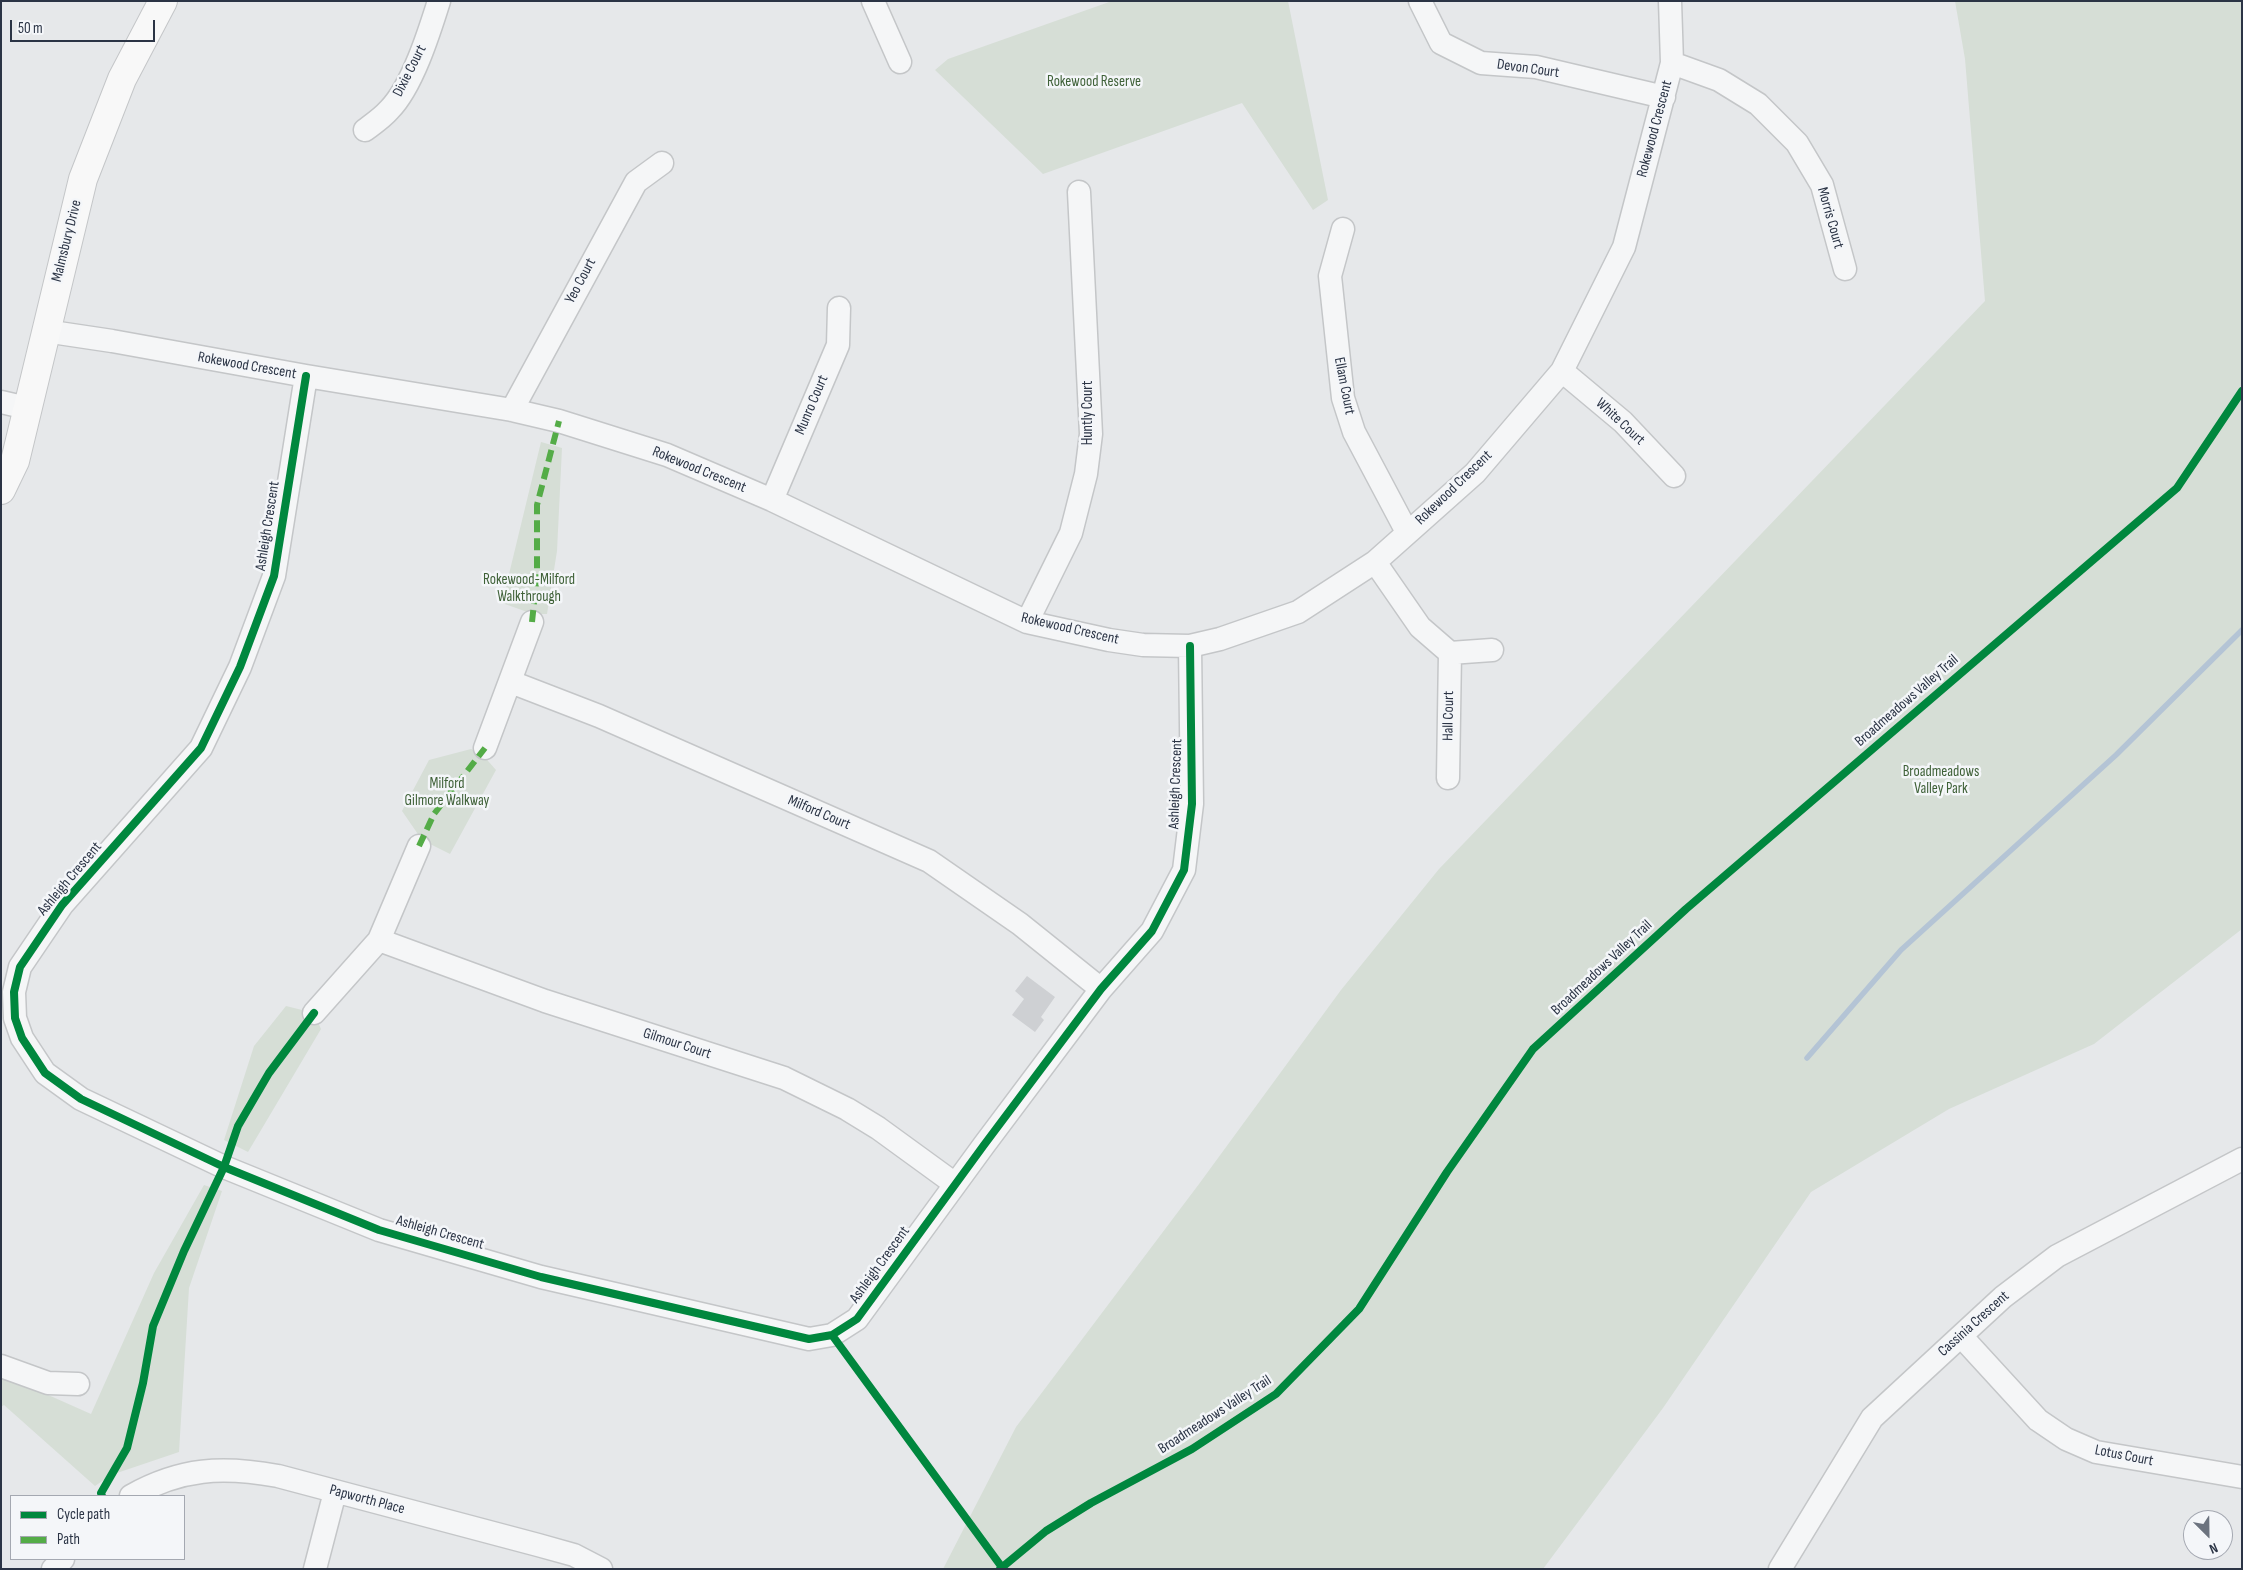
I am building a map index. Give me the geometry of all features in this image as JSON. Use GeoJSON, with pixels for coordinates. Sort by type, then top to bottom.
{"type":"FeatureCollection","features":[{"type":"Feature","properties":{"kind":"street","name":"Malmsbury Drive"},"geometry":{"type":"LineString","coordinates":[[1,490],[15,461],[82,179],[122,79],[163,1]]}},
{"type":"Feature","properties":{"kind":"street","name":"Dixie Court"},"geometry":{"type":"LineString","coordinates":[[365,130],[390,110],[411,75],[429,34],[439,1]]}},
{"type":"Feature","properties":{"kind":"street"},"geometry":{"type":"LineString","coordinates":[[873,1],[900,62]]}},
{"type":"Feature","properties":{"kind":"street","name":"Devon Court"},"geometry":{"type":"LineString","coordinates":[[1420,1],[1441,43],[1482,63],[1536,67],[1664,97]]}},
{"type":"Feature","properties":{"kind":"street","name":"Rokewood Crescent"},"geometry":{"type":"LineString","coordinates":[[45,332],[112,341],[306,376],[512,410],[559,421],[667,455],[772,500],[1027,622],[1109,640],[1143,645],[1190,646],[1220,639],[1298,612],[1375,562],[1475,472],[1562,371],[1624,247],[1672,63],[1670,1]]}},
{"type":"Feature","properties":{"kind":"street","name":"Morris Court"},"geometry":{"type":"LineString","coordinates":[[1672,63],[1719,80],[1758,104],[1796,142],[1822,185],[1844,269]]}},
{"type":"Feature","properties":{"kind":"street","name":"Yeo Court"},"geometry":{"type":"LineString","coordinates":[[512,410],[636,182],[662,163]]}},
{"type":"Feature","properties":{"kind":"street","name":"Huntly Court"},"geometry":{"type":"LineString","coordinates":[[1027,622],[1071,533],[1086,474],[1091,434],[1079,192]]}},
{"type":"Feature","properties":{"kind":"street","name":"Ellam Court"},"geometry":{"type":"LineString","coordinates":[[1343,229],[1330,276],[1343,398],[1354,432],[1407,532]]}},
{"type":"Feature","properties":{"kind":"street","name":"Munro Court"},"geometry":{"type":"LineString","coordinates":[[772,500],[838,345],[839,308]]}},
{"type":"Feature","properties":{"kind":"street","name":"White Court"},"geometry":{"type":"LineString","coordinates":[[1562,371],[1622,422],[1674,476]]}},
{"type":"Feature","properties":{"kind":"street","name":"Ashleigh Crescent"},"geometry":{"type":"LineString","coordinates":[[306,376],[274,576],[240,667],[201,748],[130,831],[62,904],[20,967],[14,992],[15,1018],[22,1038],[45,1073],[81,1099],[224,1167],[379,1230],[541,1278],[809,1339],[832,1335],[858,1319],[955,1184],[1101,989],[1152,931],[1184,870],[1192,804],[1190,646]]}},
{"type":"Feature","properties":{"kind":"street"},"geometry":{"type":"LineString","coordinates":[[1,402],[27,408]]}},
{"type":"Feature","properties":{"kind":"street"},"geometry":{"type":"LineString","coordinates":[[1375,562],[1420,626],[1450,653],[1492,650]]}},
{"type":"Feature","properties":{"kind":"street"},"geometry":{"type":"LineString","coordinates":[[485,748],[532,622]]}},
{"type":"Feature","properties":{"kind":"street","name":"Hall Court"},"geometry":{"type":"LineString","coordinates":[[1448,778],[1450,653]]}},
{"type":"Feature","properties":{"kind":"street","name":"Milford Court"},"geometry":{"type":"LineString","coordinates":[[510,682],[599,716],[929,861],[1020,924],[1101,989]]}},
{"type":"Feature","properties":{"kind":"street"},"geometry":{"type":"LineString","coordinates":[[314,1013],[379,940],[419,846]]}},
{"type":"Feature","properties":{"kind":"street","name":"Gilmour Court"},"geometry":{"type":"LineString","coordinates":[[379,940],[545,1001],[784,1078],[847,1109],[878,1128],[955,1184]]}},
{"type":"Feature","properties":{"kind":"street","name":"Cassinia Crescent"},"geometry":{"type":"LineString","coordinates":[[1780,1569],[1872,1418],[2003,1297],[2057,1256],[2242,1160]]}},
{"type":"Feature","properties":{"kind":"street","name":"Lotus Court"},"geometry":{"type":"LineString","coordinates":[[1961,1336],[2038,1420],[2066,1439],[2096,1452],[2242,1477]]}},
{"type":"Feature","properties":{"kind":"street"},"geometry":{"type":"LineString","coordinates":[[1,1366],[48,1383],[78,1384]]}},
{"type":"Feature","properties":{"kind":"street","name":"Papworth Place"},"geometry":{"type":"LineString","coordinates":[[133,1495],[168,1479],[188,1474],[220,1469],[246,1470],[278,1476],[574,1555],[601,1569]]}},
{"type":"Feature","properties":{"kind":"street"},"geometry":{"type":"LineString","coordinates":[[315,1569],[335,1492]]}},
{"type":"Feature","properties":{"kind":"street"},"geometry":{"type":"LineString","coordinates":[[53,1569],[62,1560]]}},
{"type":"Feature","properties":{"kind":"green space","name":"Rokewood Reserve"},"geometry":{"type":"Polygon","coordinates":[[[1112,1],[1288,1],[1328,200],[1313,210],[1242,103],[1043,174],[935,70],[948,59],[1112,1]]]}},
{"type":"Feature","properties":{"kind":"green space","name":"Broadmeadows Valley Park"},"geometry":{"type":"Polygon","coordinates":[[[1955,1],[2242,1],[2242,929],[2094,1044],[1949,1109],[1811,1192],[1663,1408],[1543,1569],[943,1569],[1016,1427],[1199,1184],[1341,990],[1439,869],[1985,301],[1965,59],[1955,1]]]}},
{"type":"Feature","properties":{"kind":"green space","name":"Rokewood-Milford Walkthrough"},"geometry":{"type":"Polygon","coordinates":[[[541,442],[562,448],[557,551],[547,614],[533,614],[502,603],[541,442]]]}},
{"type":"Feature","properties":{"kind":"green space","name":"Milford Gilmore Walkway"},"geometry":{"type":"Polygon","coordinates":[[[471,749],[481,753],[496,770],[450,854],[422,840],[402,811],[429,760],[471,749]]]}},
{"type":"Feature","properties":{"kind":"green space"},"geometry":{"type":"Polygon","coordinates":[[[286,1006],[314,1013],[321,1029],[248,1152],[224,1140],[254,1046],[286,1006]]]}},
{"type":"Feature","properties":{"kind":"green space"},"geometry":{"type":"Polygon","coordinates":[[[204,1185],[222,1191],[189,1288],[179,1452],[111,1475],[95,1486],[4,1405],[1,1407],[1,1374],[91,1414],[154,1273],[204,1185]]]}},
{"type":"Feature","properties":{"kind":"building"},"geometry":{"type":"Polygon","coordinates":[[[1027,976],[1055,997],[1041,1017],[1044,1020],[1035,1032],[1012,1015],[1024,999],[1015,991],[1027,976]]]}},
{"type":"Feature","properties":{"kind":"waterway"},"geometry":{"type":"LineString","coordinates":[[1807,1058],[1901,950],[2116,755],[2242,630]]}},
{"type":"Feature","properties":{"kind":"marked path"},"geometry":{"type":"LineString","coordinates":[[532,622],[537,574],[537,505],[559,421]]}},
{"type":"Feature","properties":{"kind":"marked path"},"geometry":{"type":"LineString","coordinates":[[419,846],[434,814],[485,748]]}},
{"type":"Feature","properties":{"kind":"cycle path"},"geometry":{"type":"LineString","coordinates":[[306,376],[274,576],[240,667],[201,748],[62,905],[20,967],[14,992],[15,1018],[22,1038],[45,1073],[81,1099],[224,1167],[379,1230],[541,1277],[809,1339],[832,1335],[857,1319],[1101,989],[1152,931],[1184,870],[1192,804],[1190,646]]}},
{"type":"Feature","properties":{"kind":"cycle path","name":"Broadmeadows Valley Trail"},"geometry":{"type":"LineString","coordinates":[[1000,1569],[1046,1531],[1091,1503],[1192,1449],[1276,1394],[1359,1309],[1447,1172],[1533,1049],[1686,909],[2177,488],[2242,391]]}},
{"type":"Feature","properties":{"kind":"cycle path"},"geometry":{"type":"LineString","coordinates":[[102,1495],[101,1493],[127,1448],[143,1383],[153,1326],[184,1251],[224,1167],[238,1126],[269,1073],[314,1013]]}},
{"type":"Feature","properties":{"kind":"cycle path"},"geometry":{"type":"LineString","coordinates":[[832,1335],[1001,1566]]}}]}
